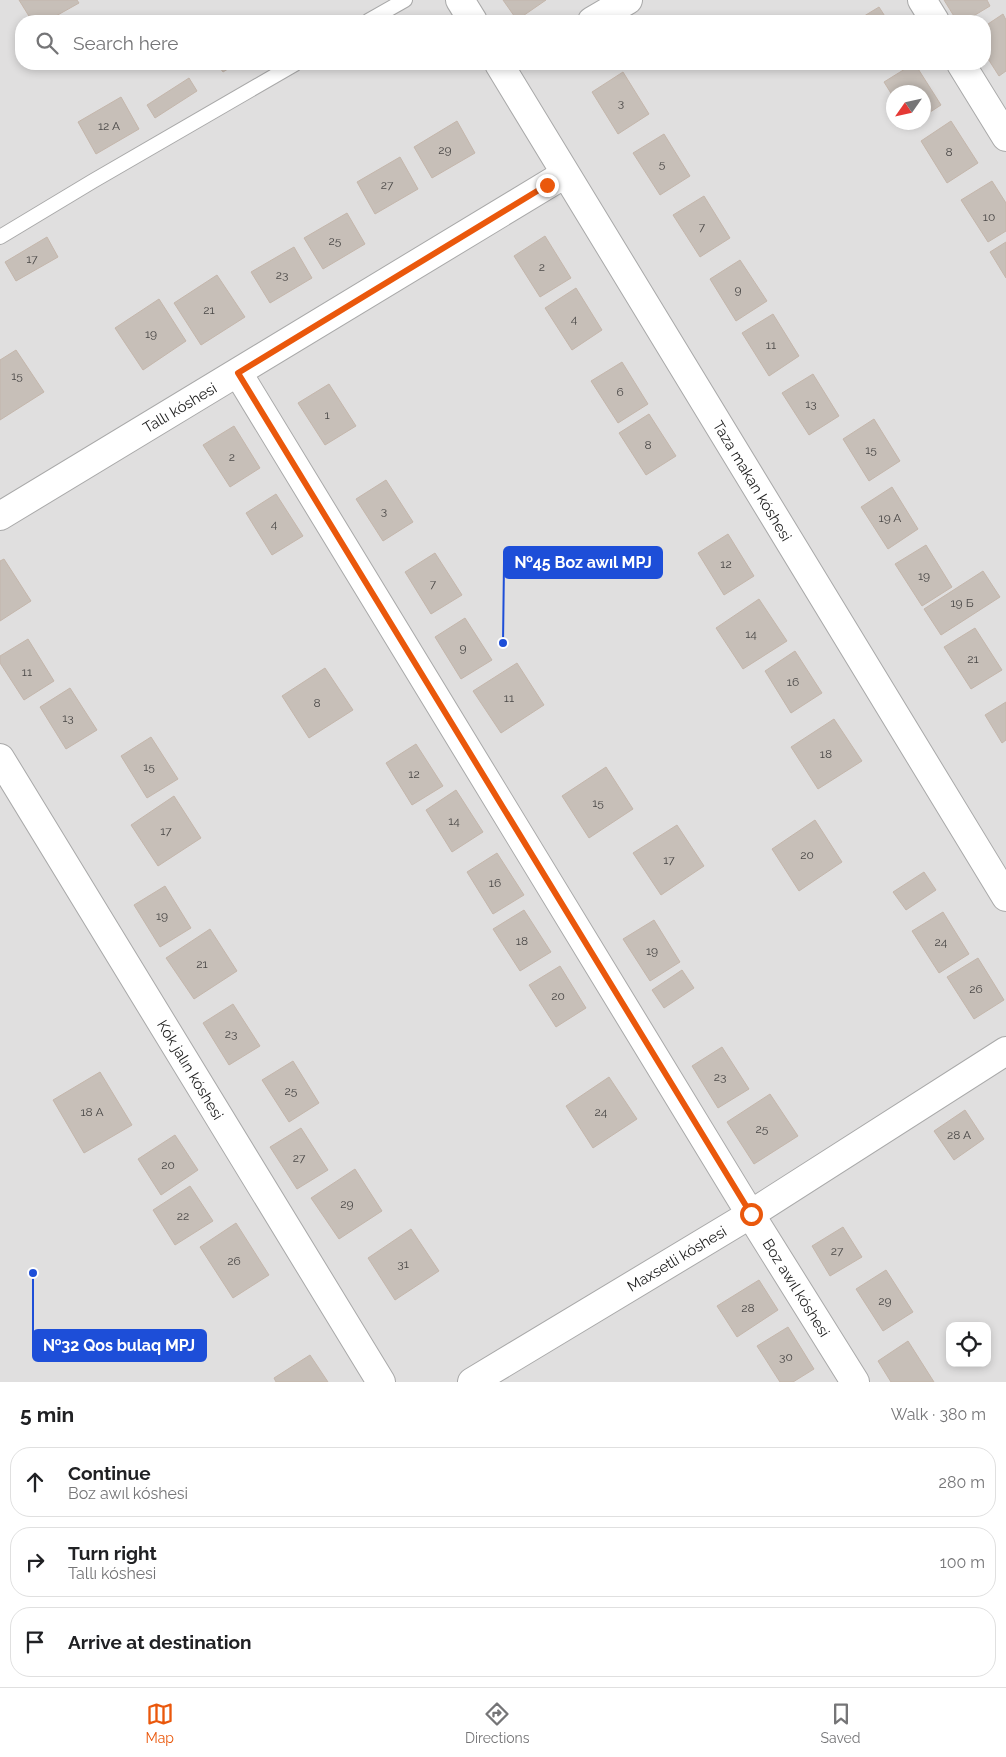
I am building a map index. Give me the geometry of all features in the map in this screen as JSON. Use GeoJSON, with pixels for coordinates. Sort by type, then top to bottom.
{"type":"FeatureCollection","features":[{"type":"Feature","properties":{"kind":"street"},"geometry":{"type":"LineString","coordinates":[[460,0],[469,15]]}},
{"type":"Feature","properties":{"kind":"street"},"geometry":{"type":"LineString","coordinates":[[602,15],[628,0]]}},
{"type":"Feature","properties":{"kind":"street"},"geometry":{"type":"LineString","coordinates":[[922,0],[931,15]]}},
{"type":"Feature","properties":{"kind":"street","name":"Taza makan kóshesi"},"geometry":{"type":"LineString","coordinates":[[509,70],[565,174],[1006,897]]}},
{"type":"Feature","properties":{"kind":"street"},"geometry":{"type":"LineString","coordinates":[[965,70],[1006,137]]}},
{"type":"Feature","properties":{"kind":"street","name":"Tallı kóshesi"},"geometry":{"type":"LineString","coordinates":[[0,516],[565,174]]}},
{"type":"Feature","properties":{"kind":"street","name":"Boz awıl kóshesi"},"geometry":{"type":"LineString","coordinates":[[238,373],[855,1382]]}},
{"type":"Feature","properties":{"kind":"street","name":"Kók jalın kóshesi"},"geometry":{"type":"LineString","coordinates":[[0,758],[380,1382]]}},
{"type":"Feature","properties":{"kind":"street","name":"Maxsetli kóshesi"},"geometry":{"type":"LineString","coordinates":[[472,1382],[751,1214],[1006,1051]]}},
{"type":"Feature","properties":{"kind":"lane"},"geometry":{"type":"LineString","coordinates":[[379,15],[405,0]]}},
{"type":"Feature","properties":{"kind":"lane"},"geometry":{"type":"LineString","coordinates":[[0,237],[285,70]]}},
{"type":"Feature","properties":{"kind":"shaded area"},"geometry":{"type":"Polygon","coordinates":[[[0,0],[1006,0],[1006,1382],[0,1382],[0,0]]]}},
{"type":"Feature","properties":{"kind":"building"},"geometry":{"type":"Polygon","coordinates":[[[19,0],[77,0],[79,3],[58,15],[28,15],[19,0]]]}},
{"type":"Feature","properties":{"kind":"building"},"geometry":{"type":"Polygon","coordinates":[[[503,0],[546,0],[524,15],[514,15],[503,0]]]}},
{"type":"Feature","properties":{"kind":"building"},"geometry":{"type":"Polygon","coordinates":[[[944,0],[987,0],[990,6],[975,15],[953,15],[944,0]]]}},
{"type":"Feature","properties":{"kind":"building"},"geometry":{"type":"Polygon","coordinates":[[[879,7],[884,15],[866,15],[879,7]]]}},
{"type":"Feature","properties":{"kind":"building"},"geometry":{"type":"Polygon","coordinates":[[[1003,14],[1006,20],[1006,71],[999,76],[991,63],[991,22],[1003,14]]]}},
{"type":"Feature","properties":{"kind":"building"},"geometry":{"type":"Polygon","coordinates":[[[903,70],[919,70],[928,85],[886,85],[884,82],[903,70]]]}},
{"type":"Feature","properties":{"kind":"building"},"geometry":{"type":"Polygon","coordinates":[[[623,72],[649,114],[618,134],[592,92],[623,72]]]}},
{"type":"Feature","properties":{"kind":"building"},"geometry":{"type":"Polygon","coordinates":[[[189,78],[197,91],[155,118],[147,105],[189,78]]]}},
{"type":"Feature","properties":{"kind":"building"},"geometry":{"type":"Polygon","coordinates":[[[931,89],[941,105],[931,111],[931,89]]]}},
{"type":"Feature","properties":{"kind":"building"},"geometry":{"type":"Polygon","coordinates":[[[121,97],[139,129],[96,154],[78,122],[121,97]]]}},
{"type":"Feature","properties":{"kind":"building"},"geometry":{"type":"Polygon","coordinates":[[[457,121],[475,153],[432,178],[414,147],[457,121]]]}},
{"type":"Feature","properties":{"kind":"building"},"geometry":{"type":"Polygon","coordinates":[[[951,121],[978,163],[947,183],[921,141],[951,121]]]}},
{"type":"Feature","properties":{"kind":"building"},"geometry":{"type":"Polygon","coordinates":[[[664,134],[690,176],[660,195],[633,153],[664,134]]]}},
{"type":"Feature","properties":{"kind":"building"},"geometry":{"type":"Polygon","coordinates":[[[400,157],[418,189],[375,214],[357,182],[400,157]]]}},
{"type":"Feature","properties":{"kind":"building"},"geometry":{"type":"Polygon","coordinates":[[[992,181],[1006,203],[1006,231],[988,242],[961,200],[992,181]]]}},
{"type":"Feature","properties":{"kind":"building"},"geometry":{"type":"Polygon","coordinates":[[[704,196],[730,238],[700,257],[673,215],[704,196]]]}},
{"type":"Feature","properties":{"kind":"building"},"geometry":{"type":"Polygon","coordinates":[[[347,213],[365,244],[323,269],[304,238],[347,213]]]}},
{"type":"Feature","properties":{"kind":"building"},"geometry":{"type":"Polygon","coordinates":[[[545,236],[571,278],[540,297],[514,256],[545,236]]]}},
{"type":"Feature","properties":{"kind":"building"},"geometry":{"type":"Polygon","coordinates":[[[47,237],[58,257],[16,281],[5,262],[47,237]]]}},
{"type":"Feature","properties":{"kind":"building"},"geometry":{"type":"Polygon","coordinates":[[[1006,242],[1006,278],[990,252],[1006,242]]]}},
{"type":"Feature","properties":{"kind":"building"},"geometry":{"type":"Polygon","coordinates":[[[294,247],[312,278],[270,303],[251,272],[294,247]]]}},
{"type":"Feature","properties":{"kind":"building"},"geometry":{"type":"Polygon","coordinates":[[[740,260],[767,301],[736,321],[710,279],[740,260]]]}},
{"type":"Feature","properties":{"kind":"building"},"geometry":{"type":"Polygon","coordinates":[[[217,275],[245,317],[201,345],[174,303],[217,275]]]}},
{"type":"Feature","properties":{"kind":"building"},"geometry":{"type":"Polygon","coordinates":[[[576,288],[602,330],[572,350],[545,308],[576,288]]]}},
{"type":"Feature","properties":{"kind":"building"},"geometry":{"type":"Polygon","coordinates":[[[159,299],[186,341],[143,370],[115,328],[159,299]]]}},
{"type":"Feature","properties":{"kind":"building"},"geometry":{"type":"Polygon","coordinates":[[[773,314],[799,356],[769,376],[742,333],[773,314]]]}},
{"type":"Feature","properties":{"kind":"building"},"geometry":{"type":"Polygon","coordinates":[[[16,350],[44,392],[0,420],[0,360],[16,350]]]}},
{"type":"Feature","properties":{"kind":"building"},"geometry":{"type":"Polygon","coordinates":[[[622,362],[648,404],[618,423],[591,381],[622,362]]]}},
{"type":"Feature","properties":{"kind":"building"},"geometry":{"type":"Polygon","coordinates":[[[813,374],[839,416],[809,435],[782,393],[813,374]]]}},
{"type":"Feature","properties":{"kind":"building"},"geometry":{"type":"Polygon","coordinates":[[[329,384],[356,426],[325,445],[298,403],[329,384]]]}},
{"type":"Feature","properties":{"kind":"building"},"geometry":{"type":"Polygon","coordinates":[[[649,414],[676,456],[646,475],[619,433],[649,414]]]}},
{"type":"Feature","properties":{"kind":"building"},"geometry":{"type":"Polygon","coordinates":[[[874,419],[900,461],[869,481],[843,439],[874,419]]]}},
{"type":"Feature","properties":{"kind":"building"},"geometry":{"type":"Polygon","coordinates":[[[234,426],[260,468],[230,487],[203,445],[234,426]]]}},
{"type":"Feature","properties":{"kind":"building"},"geometry":{"type":"Polygon","coordinates":[[[386,480],[413,522],[383,541],[356,499],[386,480]]]}},
{"type":"Feature","properties":{"kind":"building"},"geometry":{"type":"Polygon","coordinates":[[[892,487],[918,529],[888,549],[861,507],[892,487]]]}},
{"type":"Feature","properties":{"kind":"building"},"geometry":{"type":"Polygon","coordinates":[[[276,494],[303,536],[272,555],[246,513],[276,494]]]}},
{"type":"Feature","properties":{"kind":"building"},"geometry":{"type":"Polygon","coordinates":[[[728,534],[754,576],[724,595],[698,553],[728,534]]]}},
{"type":"Feature","properties":{"kind":"building"},"geometry":{"type":"Polygon","coordinates":[[[926,545],[952,587],[922,606],[895,564],[926,545]]]}},
{"type":"Feature","properties":{"kind":"building"},"geometry":{"type":"Polygon","coordinates":[[[435,553],[462,595],[431,614],[405,572],[435,553]]]}},
{"type":"Feature","properties":{"kind":"building"},"geometry":{"type":"Polygon","coordinates":[[[4,559],[31,601],[0,621],[0,561],[4,559]]]}},
{"type":"Feature","properties":{"kind":"building"},"geometry":{"type":"Polygon","coordinates":[[[983,571],[1000,597],[941,635],[924,609],[983,571]]]}},
{"type":"Feature","properties":{"kind":"building"},"geometry":{"type":"Polygon","coordinates":[[[759,599],[787,641],[743,669],[716,628],[759,599]]]}},
{"type":"Feature","properties":{"kind":"building"},"geometry":{"type":"Polygon","coordinates":[[[465,618],[492,660],[461,679],[435,637],[465,618]]]}},
{"type":"Feature","properties":{"kind":"building"},"geometry":{"type":"Polygon","coordinates":[[[975,628],[1002,670],[971,689],[944,647],[975,628]]]}},
{"type":"Feature","properties":{"kind":"building"},"geometry":{"type":"Polygon","coordinates":[[[28,639],[54,681],[24,700],[0,663],[0,656],[28,639]]]}},
{"type":"Feature","properties":{"kind":"building"},"geometry":{"type":"Polygon","coordinates":[[[795,651],[822,693],[791,713],[765,671],[795,651]]]}},
{"type":"Feature","properties":{"kind":"building"},"geometry":{"type":"Polygon","coordinates":[[[517,663],[544,705],[501,733],[473,691],[517,663]]]}},
{"type":"Feature","properties":{"kind":"building"},"geometry":{"type":"Polygon","coordinates":[[[325,668],[353,710],[309,738],[282,696],[325,668]]]}},
{"type":"Feature","properties":{"kind":"building"},"geometry":{"type":"Polygon","coordinates":[[[70,688],[97,730],[66,749],[40,707],[70,688]]]}},
{"type":"Feature","properties":{"kind":"building"},"geometry":{"type":"Polygon","coordinates":[[[1006,702],[1006,740],[1002,743],[985,715],[1006,702]]]}},
{"type":"Feature","properties":{"kind":"building"},"geometry":{"type":"Polygon","coordinates":[[[834,719],[862,761],[818,789],[791,747],[834,719]]]}},
{"type":"Feature","properties":{"kind":"building"},"geometry":{"type":"Polygon","coordinates":[[[151,737],[178,779],[147,798],[121,756],[151,737]]]}},
{"type":"Feature","properties":{"kind":"building"},"geometry":{"type":"Polygon","coordinates":[[[416,744],[443,786],[412,805],[386,763],[416,744]]]}},
{"type":"Feature","properties":{"kind":"building"},"geometry":{"type":"Polygon","coordinates":[[[606,767],[633,809],[589,838],[562,796],[606,767]]]}},
{"type":"Feature","properties":{"kind":"building"},"geometry":{"type":"Polygon","coordinates":[[[456,790],[483,832],[452,852],[426,810],[456,790]]]}},
{"type":"Feature","properties":{"kind":"building"},"geometry":{"type":"Polygon","coordinates":[[[174,796],[201,838],[158,866],[131,825],[174,796]]]}},
{"type":"Feature","properties":{"kind":"building"},"geometry":{"type":"Polygon","coordinates":[[[815,820],[842,862],[799,891],[772,849],[815,820]]]}},
{"type":"Feature","properties":{"kind":"building"},"geometry":{"type":"Polygon","coordinates":[[[677,825],[704,866],[661,895],[633,853],[677,825]]]}},
{"type":"Feature","properties":{"kind":"building"},"geometry":{"type":"Polygon","coordinates":[[[497,853],[524,895],[493,914],[467,872],[497,853]]]}},
{"type":"Feature","properties":{"kind":"building"},"geometry":{"type":"Polygon","coordinates":[[[924,872],[936,890],[906,910],[893,892],[924,872]]]}},
{"type":"Feature","properties":{"kind":"building"},"geometry":{"type":"Polygon","coordinates":[[[165,886],[191,928],[160,947],[134,905],[165,886]]]}},
{"type":"Feature","properties":{"kind":"building"},"geometry":{"type":"Polygon","coordinates":[[[524,910],[551,952],[520,971],[493,929],[524,910]]]}},
{"type":"Feature","properties":{"kind":"building"},"geometry":{"type":"Polygon","coordinates":[[[943,912],[969,954],[939,973],[912,931],[943,912]]]}},
{"type":"Feature","properties":{"kind":"building"},"geometry":{"type":"Polygon","coordinates":[[[654,920],[680,962],[650,981],[623,939],[654,920]]]}},
{"type":"Feature","properties":{"kind":"building"},"geometry":{"type":"Polygon","coordinates":[[[210,929],[237,971],[194,999],[166,958],[210,929]]]}},
{"type":"Feature","properties":{"kind":"building"},"geometry":{"type":"Polygon","coordinates":[[[978,958],[1004,1000],[974,1019],[947,977],[978,958]]]}},
{"type":"Feature","properties":{"kind":"building"},"geometry":{"type":"Polygon","coordinates":[[[560,966],[586,1008],[556,1027],[529,985],[560,966]]]}},
{"type":"Feature","properties":{"kind":"building"},"geometry":{"type":"Polygon","coordinates":[[[682,970],[694,988],[664,1008],[652,990],[682,970]]]}},
{"type":"Feature","properties":{"kind":"building"},"geometry":{"type":"Polygon","coordinates":[[[233,1004],[260,1046],[229,1065],[203,1023],[233,1004]]]}},
{"type":"Feature","properties":{"kind":"building"},"geometry":{"type":"Polygon","coordinates":[[[722,1047],[749,1089],[718,1108],[692,1066],[722,1047]]]}},
{"type":"Feature","properties":{"kind":"building"},"geometry":{"type":"Polygon","coordinates":[[[293,1061],[319,1103],[289,1122],[262,1080],[293,1061]]]}},
{"type":"Feature","properties":{"kind":"building"},"geometry":{"type":"Polygon","coordinates":[[[100,1072],[132,1125],[84,1153],[53,1100],[100,1072]]]}},
{"type":"Feature","properties":{"kind":"building"},"geometry":{"type":"Polygon","coordinates":[[[609,1077],[637,1119],[593,1148],[566,1106],[609,1077]]]}},
{"type":"Feature","properties":{"kind":"building"},"geometry":{"type":"Polygon","coordinates":[[[770,1094],[798,1136],[754,1164],[727,1122],[770,1094]]]}},
{"type":"Feature","properties":{"kind":"building"},"geometry":{"type":"Polygon","coordinates":[[[965,1110],[984,1139],[954,1160],[934,1131],[965,1110]]]}},
{"type":"Feature","properties":{"kind":"building"},"geometry":{"type":"Polygon","coordinates":[[[301,1128],[328,1170],[297,1189],[270,1147],[301,1128]]]}},
{"type":"Feature","properties":{"kind":"building"},"geometry":{"type":"Polygon","coordinates":[[[175,1135],[198,1170],[161,1195],[138,1159],[175,1135]]]}},
{"type":"Feature","properties":{"kind":"building"},"geometry":{"type":"Polygon","coordinates":[[[355,1169],[382,1211],[339,1239],[311,1198],[355,1169]]]}},
{"type":"Feature","properties":{"kind":"building"},"geometry":{"type":"Polygon","coordinates":[[[190,1186],[213,1221],[175,1245],[153,1210],[190,1186]]]}},
{"type":"Feature","properties":{"kind":"building"},"geometry":{"type":"Polygon","coordinates":[[[236,1223],[269,1275],[233,1298],[200,1247],[236,1223]]]}},
{"type":"Feature","properties":{"kind":"building"},"geometry":{"type":"Polygon","coordinates":[[[843,1227],[862,1257],[830,1276],[812,1246],[843,1227]]]}},
{"type":"Feature","properties":{"kind":"building"},"geometry":{"type":"Polygon","coordinates":[[[411,1229],[439,1271],[395,1300],[368,1258],[411,1229]]]}},
{"type":"Feature","properties":{"kind":"building"},"geometry":{"type":"Polygon","coordinates":[[[886,1270],[913,1312],[883,1331],[856,1289],[886,1270]]]}},
{"type":"Feature","properties":{"kind":"building"},"geometry":{"type":"Polygon","coordinates":[[[759,1280],[778,1310],[737,1337],[717,1306],[759,1280]]]}},
{"type":"Feature","properties":{"kind":"building"},"geometry":{"type":"Polygon","coordinates":[[[788,1327],[814,1369],[793,1382],[780,1382],[757,1346],[788,1327]]]}},
{"type":"Feature","properties":{"kind":"building"},"geometry":{"type":"Polygon","coordinates":[[[908,1341],[934,1382],[891,1382],[878,1361],[908,1341]]]}},
{"type":"Feature","properties":{"kind":"building"},"geometry":{"type":"Polygon","coordinates":[[[310,1355],[328,1382],[276,1382],[274,1378],[310,1355]]]}},
{"type":"Feature","properties":{"kind":"place","name":"№45 Boz awıl MPJ"},"geometry":{"type":"Point","coordinates":[503,643]}},
{"type":"Feature","properties":{"kind":"place","name":"№32 Qos bulaq MPJ"},"geometry":{"type":"Point","coordinates":[33,1273]}},
{"type":"Feature","properties":{"kind":"route"},"geometry":{"type":"LineString","coordinates":[[547,185],[238,373],[751,1214]]}}]}
